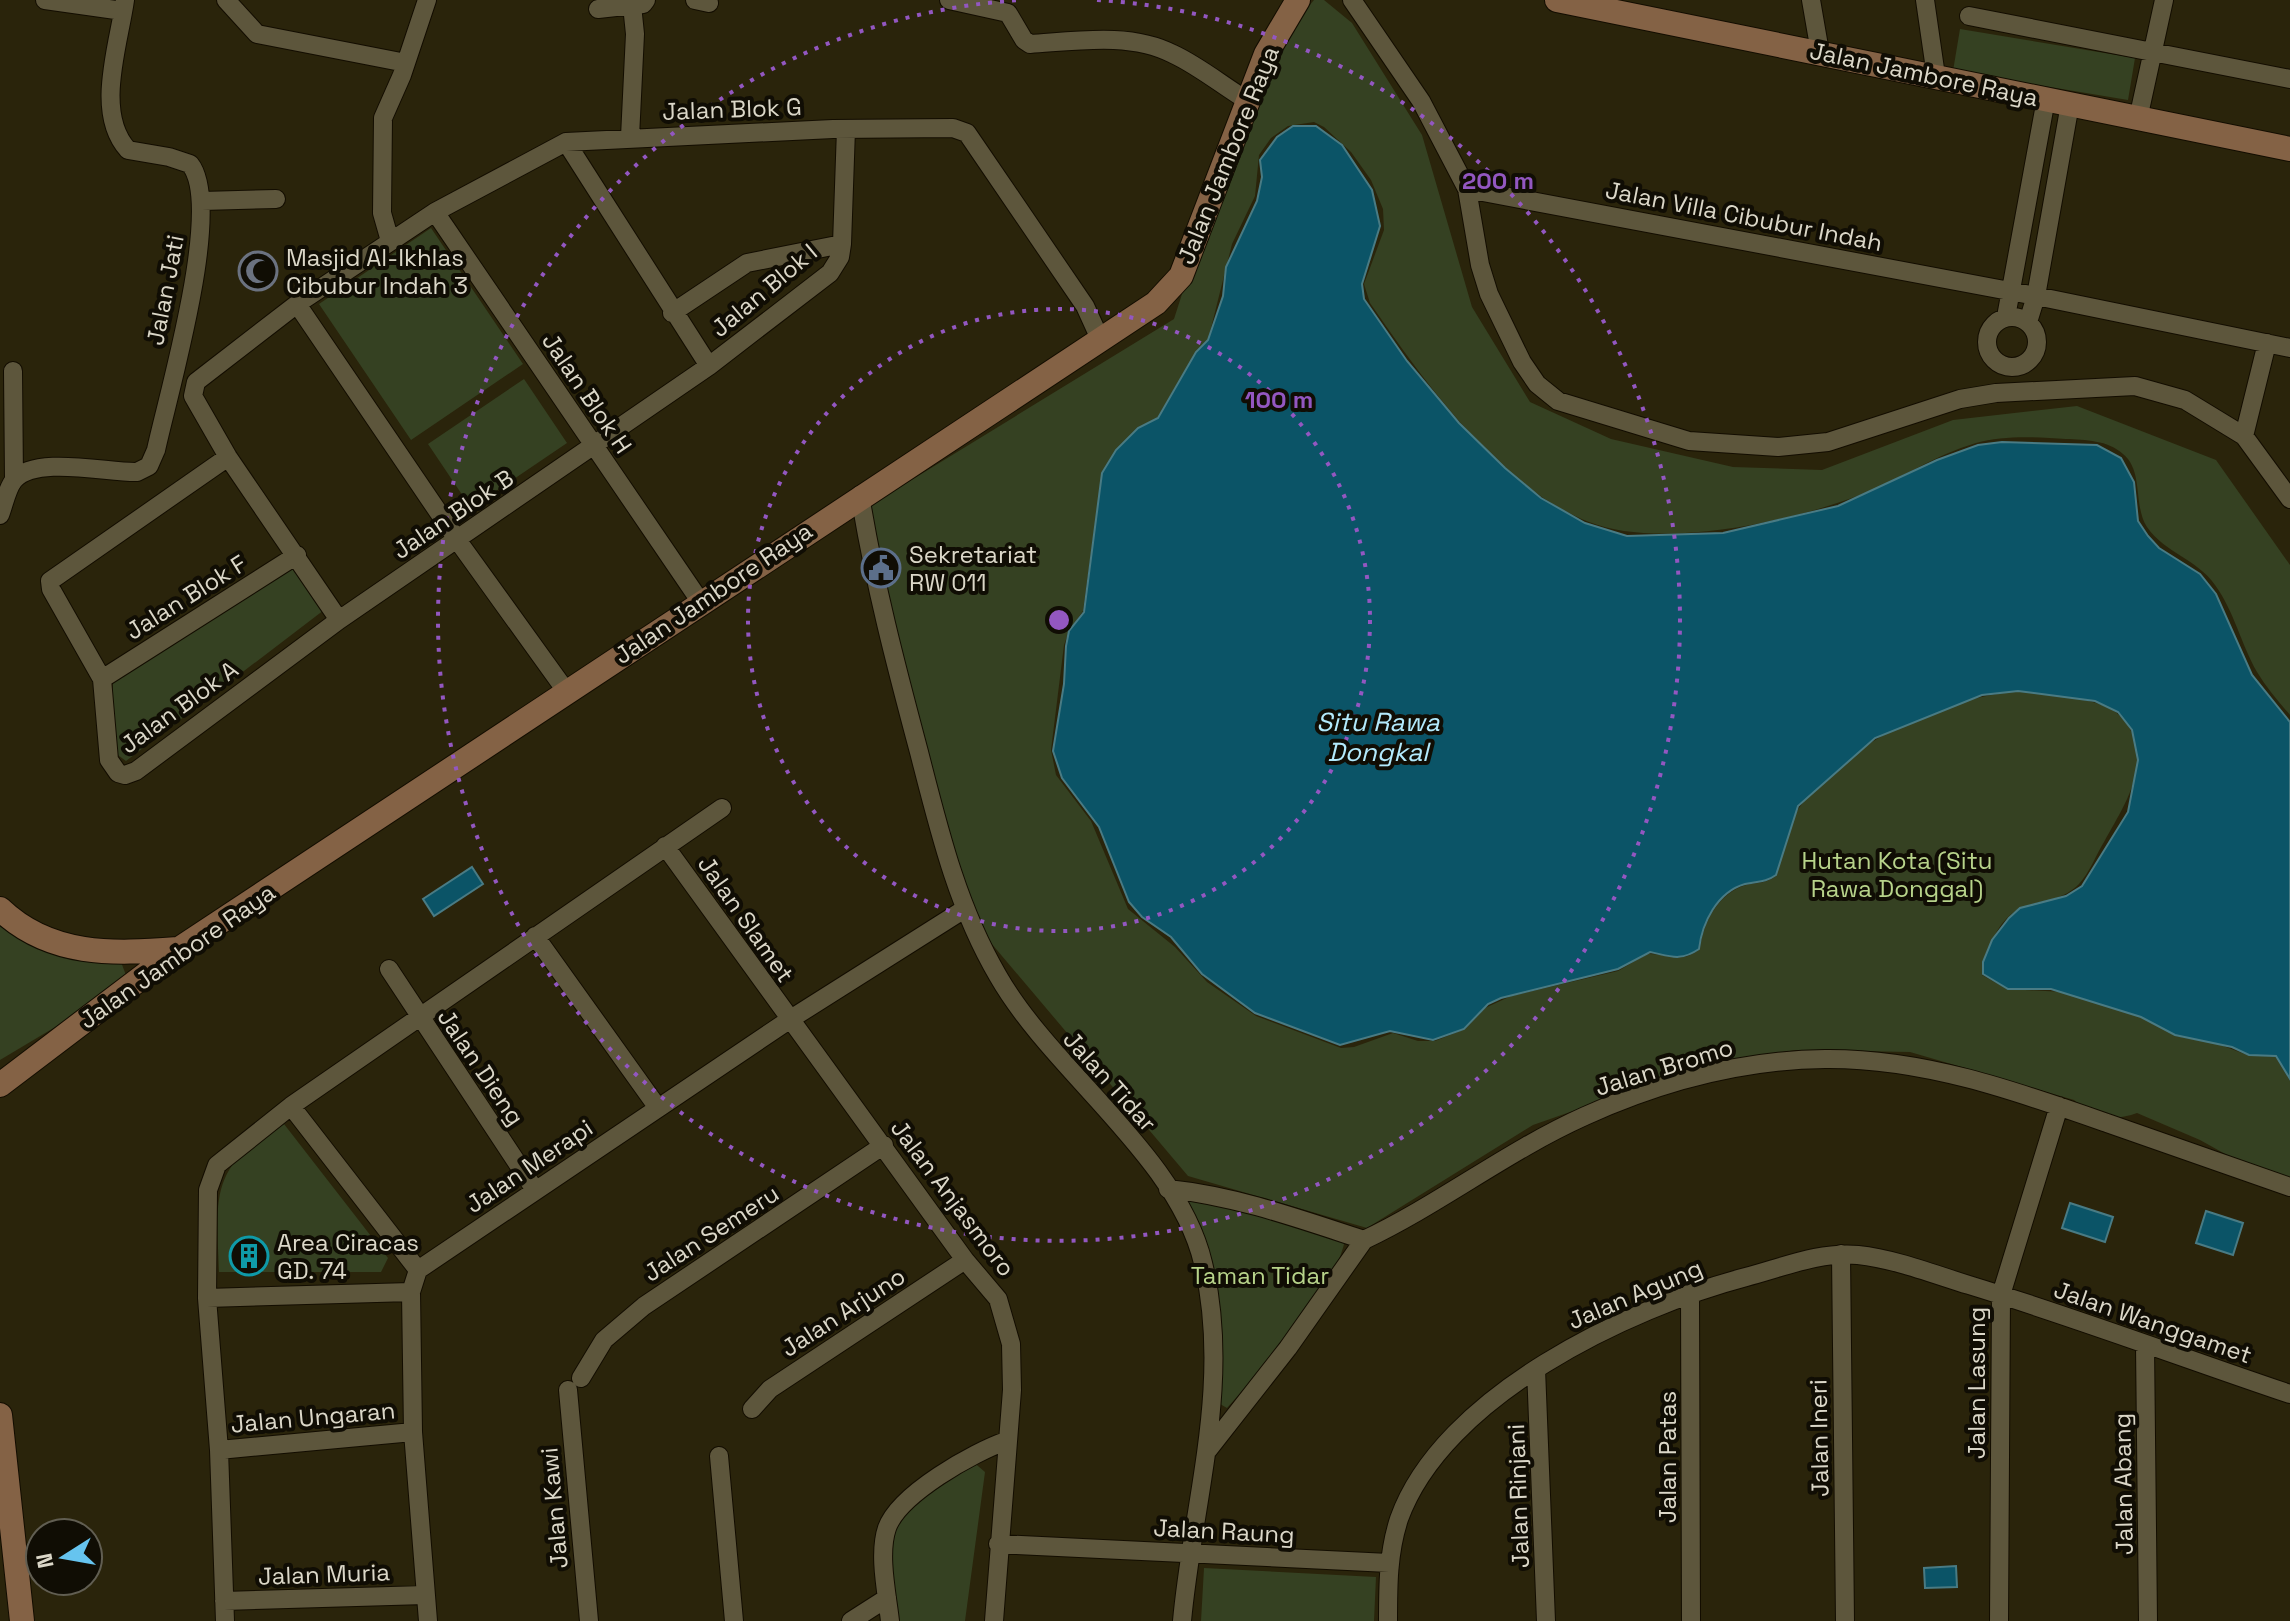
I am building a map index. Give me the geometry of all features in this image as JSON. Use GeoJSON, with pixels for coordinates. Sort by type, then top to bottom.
{"type":"FeatureCollection","features":[{"type":"Feature","properties":{"kind":"street"},"geometry":{"type":"LineString","coordinates":[[45,0],[124,6]]}},
{"type":"Feature","properties":{"kind":"street"},"geometry":{"type":"LineString","coordinates":[[226,0],[257,34],[406,63]]}},
{"type":"Feature","properties":{"kind":"street"},"geometry":{"type":"LineString","coordinates":[[390,241],[384,222],[380,164],[383,118],[427,0]]}},
{"type":"Feature","properties":{"kind":"street"},"geometry":{"type":"LineString","coordinates":[[949,0],[1008,13],[1016,21],[1024,40],[1030,44],[1103,40],[1158,48],[1181,58],[1246,105]]}},
{"type":"Feature","properties":{"kind":"street","name":"Jalan Jambore Raya"},"geometry":{"type":"LineString","coordinates":[[0,1085],[179,949],[860,495],[1156,303],[1181,276],[1266,54],[1298,0]]}},
{"type":"Feature","properties":{"kind":"street"},"geometry":{"type":"LineString","coordinates":[[1352,0],[1415,92],[1467,189],[1480,265],[1489,294],[1522,362],[1537,384],[1558,401],[1689,441],[1778,447],[1828,442],[1960,399],[1996,393],[2135,386],[2185,400],[2244,436],[2290,499]]}},
{"type":"Feature","properties":{"kind":"street","name":"Jalan Jambore Raya"},"geometry":{"type":"LineString","coordinates":[[1557,0],[2290,149]]}},
{"type":"Feature","properties":{"kind":"street"},"geometry":{"type":"LineString","coordinates":[[1811,0],[1820,52]]}},
{"type":"Feature","properties":{"kind":"street"},"geometry":{"type":"LineString","coordinates":[[1925,0],[1936,76]]}},
{"type":"Feature","properties":{"kind":"street"},"geometry":{"type":"LineString","coordinates":[[2138,119],[2164,0]]}},
{"type":"Feature","properties":{"kind":"street"},"geometry":{"type":"LineString","coordinates":[[598,9],[639,3],[630,137]]}},
{"type":"Feature","properties":{"kind":"street","name":"Jalan Jati"},"geometry":{"type":"LineString","coordinates":[[14,480],[53,466],[137,472],[152,461],[200,246],[202,201],[199,181],[190,164],[128,150],[120,138],[111,89],[124,6]]}},
{"type":"Feature","properties":{"kind":"street"},"geometry":{"type":"LineString","coordinates":[[1969,16],[2290,79]]}},
{"type":"Feature","properties":{"kind":"street"},"geometry":{"type":"LineString","coordinates":[[2006,317],[2058,101]]}},
{"type":"Feature","properties":{"kind":"street"},"geometry":{"type":"LineString","coordinates":[[2028,322],[2036,296],[2058,101]]}},
{"type":"Feature","properties":{"kind":"street","name":"Jalan Blok G"},"geometry":{"type":"LineString","coordinates":[[228,457],[193,396],[193,388],[201,375],[297,304],[435,212],[566,142],[846,129],[953,128],[967,133],[1085,306],[1100,339]]}},
{"type":"Feature","properties":{"kind":"street","name":"Jalan Blok I"},"geometry":{"type":"LineString","coordinates":[[594,445],[709,366],[830,273],[840,257],[842,244],[846,129]]}},
{"type":"Feature","properties":{"kind":"street"},"geometry":{"type":"LineString","coordinates":[[566,142],[672,313],[709,366]]}},
{"type":"Feature","properties":{"kind":"street","name":"Jalan Villa Cibubur Indah"},"geometry":{"type":"LineString","coordinates":[[1467,189],[2036,296],[2290,348]]}},
{"type":"Feature","properties":{"kind":"street"},"geometry":{"type":"LineString","coordinates":[[202,201],[276,199]]}},
{"type":"Feature","properties":{"kind":"street","name":"Jalan Blok H"},"geometry":{"type":"LineString","coordinates":[[435,212],[700,601]]}},
{"type":"Feature","properties":{"kind":"street","name":"Jalan Blok I"},"geometry":{"type":"LineString","coordinates":[[672,313],[747,263],[842,244]]}},
{"type":"Feature","properties":{"kind":"street"},"geometry":{"type":"LineString","coordinates":[[297,304],[458,541],[566,691]]}},
{"type":"Feature","properties":{"kind":"street"},"geometry":{"type":"LineString","coordinates":[[2029,391],[2030,359],[2037,344],[2033,328],[2028,322],[2006,317],[1998,320],[1988,334],[1988,351],[1999,364],[2016,367],[2030,359]]}},
{"type":"Feature","properties":{"kind":"street"},"geometry":{"type":"LineString","coordinates":[[2244,436],[2267,343]]}},
{"type":"Feature","properties":{"kind":"street"},"geometry":{"type":"LineString","coordinates":[[1996,393],[1999,364]]}},
{"type":"Feature","properties":{"kind":"street"},"geometry":{"type":"LineString","coordinates":[[0,515],[14,480],[13,371]]}},
{"type":"Feature","properties":{"kind":"street","name":"Jalan Blok B"},"geometry":{"type":"LineString","coordinates":[[339,620],[594,445]]}},
{"type":"Feature","properties":{"kind":"street"},"geometry":{"type":"LineString","coordinates":[[228,457],[339,620]]}},
{"type":"Feature","properties":{"kind":"street","name":"Jalan Blok A"},"geometry":{"type":"LineString","coordinates":[[228,457],[52,579],[51,589],[102,679],[109,760],[118,773],[125,775],[136,771],[339,620]]}},
{"type":"Feature","properties":{"kind":"street","name":"Jalan Tidar"},"geometry":{"type":"LineString","coordinates":[[860,495],[895,661],[963,910],[998,977],[1026,1019],[1145,1157],[1168,1189],[1189,1222],[1203,1259],[1214,1313],[1214,1397],[1188,1553],[1182,1621]]}},
{"type":"Feature","properties":{"kind":"street","name":"Jalan Blok F"},"geometry":{"type":"LineString","coordinates":[[102,679],[297,555]]}},
{"type":"Feature","properties":{"kind":"street"},"geometry":{"type":"LineString","coordinates":[[225,1621],[219,1450],[207,1298],[211,1177],[230,1151],[291,1106],[722,808]]}},
{"type":"Feature","properties":{"kind":"street","name":"Jalan Slamet"},"geometry":{"type":"LineString","coordinates":[[665,846],[789,1020]]}},
{"type":"Feature","properties":{"kind":"street"},"geometry":{"type":"LineString","coordinates":[[0,909],[15,924],[66,946],[120,954],[179,949]]}},
{"type":"Feature","properties":{"kind":"street","name":"Jalan Merapi"},"geometry":{"type":"LineString","coordinates":[[418,1270],[789,1020],[963,910]]}},
{"type":"Feature","properties":{"kind":"street"},"geometry":{"type":"LineString","coordinates":[[535,936],[658,1108]]}},
{"type":"Feature","properties":{"kind":"street","name":"Jalan Dieng"},"geometry":{"type":"LineString","coordinates":[[389,969],[535,1190]]}},
{"type":"Feature","properties":{"kind":"street","name":"Jalan Anjasmoro"},"geometry":{"type":"LineString","coordinates":[[789,1020],[884,1145],[965,1260],[998,1299],[1008,1327],[1013,1374],[994,1621]]}},
{"type":"Feature","properties":{"kind":"street","name":"Jalan Bromo"},"geometry":{"type":"LineString","coordinates":[[1364,1240],[1507,1154],[1587,1115],[1670,1085],[1737,1067],[1787,1061],[1867,1062],[1939,1071],[2059,1106],[2290,1187]]}},
{"type":"Feature","properties":{"kind":"street"},"geometry":{"type":"LineString","coordinates":[[291,1106],[418,1270],[411,1292],[413,1432],[428,1621]]}},
{"type":"Feature","properties":{"kind":"street","name":"Jalan Lasung"},"geometry":{"type":"LineString","coordinates":[[1999,1621],[2001,1295],[2059,1106]]}},
{"type":"Feature","properties":{"kind":"street","name":"Jalan Semeru"},"geometry":{"type":"LineString","coordinates":[[574,1384],[604,1340],[644,1306],[784,1215],[884,1145]]}},
{"type":"Feature","properties":{"kind":"street"},"geometry":{"type":"LineString","coordinates":[[1168,1189],[1200,1192],[1270,1209],[1364,1240],[1288,1348],[1207,1452]]}},
{"type":"Feature","properties":{"kind":"street","name":"Jalan Agung"},"geometry":{"type":"LineString","coordinates":[[1389,1563],[1400,1517],[1429,1467],[1467,1422],[1536,1369],[1608,1328],[1690,1293],[1841,1254],[1882,1259],[2001,1295]]}},
{"type":"Feature","properties":{"kind":"street","name":"Jalan Ineri"},"geometry":{"type":"LineString","coordinates":[[1841,1254],[1845,1621]]}},
{"type":"Feature","properties":{"kind":"street","name":"Jalan Arjuno"},"geometry":{"type":"LineString","coordinates":[[752,1409],[770,1389],[965,1260]]}},
{"type":"Feature","properties":{"kind":"street"},"geometry":{"type":"LineString","coordinates":[[207,1298],[411,1292]]}},
{"type":"Feature","properties":{"kind":"street","name":"Jalan Patas"},"geometry":{"type":"LineString","coordinates":[[1690,1293],[1691,1621]]}},
{"type":"Feature","properties":{"kind":"street","name":"Jalan Wanggamet"},"geometry":{"type":"LineString","coordinates":[[2001,1295],[2290,1394]]}},
{"type":"Feature","properties":{"kind":"street","name":"Jalan Abang"},"geometry":{"type":"LineString","coordinates":[[2145,1345],[2148,1621]]}},
{"type":"Feature","properties":{"kind":"street","name":"Jalan Rinjani"},"geometry":{"type":"LineString","coordinates":[[1536,1369],[1546,1621]]}},
{"type":"Feature","properties":{"kind":"street","name":"Jalan Kawi"},"geometry":{"type":"LineString","coordinates":[[574,1384],[589,1621]]}},
{"type":"Feature","properties":{"kind":"street"},"geometry":{"type":"LineString","coordinates":[[0,1415],[22,1621]]}},
{"type":"Feature","properties":{"kind":"street","name":"Jalan Ungaran"},"geometry":{"type":"LineString","coordinates":[[219,1450],[413,1432]]}},
{"type":"Feature","properties":{"kind":"street"},"geometry":{"type":"LineString","coordinates":[[890,1621],[885,1548],[888,1524],[934,1480],[978,1451],[1006,1441]]}},
{"type":"Feature","properties":{"kind":"street"},"geometry":{"type":"LineString","coordinates":[[719,1456],[734,1621]]}},
{"type":"Feature","properties":{"kind":"street","name":"Jalan Raung"},"geometry":{"type":"LineString","coordinates":[[998,1544],[1389,1563]]}},
{"type":"Feature","properties":{"kind":"street"},"geometry":{"type":"LineString","coordinates":[[1388,1621],[1389,1563]]}},
{"type":"Feature","properties":{"kind":"street","name":"Jalan Muria"},"geometry":{"type":"LineString","coordinates":[[224,1601],[425,1595]]}},
{"type":"Feature","properties":{"kind":"street"},"geometry":{"type":"LineString","coordinates":[[851,1621],[887,1598]]}},
{"type":"Feature","properties":{"kind":"green space","name":"Hutan Kota (Situ Rawa Donggal)"},"geometry":{"type":"Polygon","coordinates":[[[1314,0],[1324,0],[1352,23],[1422,135],[1472,307],[1530,402],[1611,439],[1733,467],[1822,470],[1953,420],[2077,406],[2216,460],[2290,565],[2290,715],[2257,672],[2215,585],[2208,576],[2154,536],[2143,519],[2134,470],[2123,454],[2103,443],[2032,437],[1987,440],[1946,454],[1874,489],[1831,505],[1798,515],[1725,529],[1687,533],[1618,530],[1589,522],[1556,506],[1494,458],[1466,428],[1414,365],[1370,303],[1364,284],[1384,230],[1383,209],[1371,180],[1351,152],[1324,127],[1314,122],[1288,126],[1271,138],[1259,155],[1255,196],[1232,244],[1208,340],[1196,352],[1157,418],[1138,428],[1116,450],[1102,473],[1083,611],[1069,631],[1064,645],[1051,750],[1056,775],[1091,821],[1128,909],[1175,947],[1207,982],[1256,1016],[1341,1048],[1354,1047],[1393,1033],[1418,1041],[1435,1041],[1465,1029],[1485,1008],[1511,996],[1618,971],[1647,954],[1680,957],[1693,954],[1700,949],[1708,919],[1727,895],[1746,885],[1765,882],[1776,876],[1791,823],[1818,785],[1867,745],[1895,729],[1924,715],[1984,696],[2028,692],[2090,701],[2120,715],[2130,729],[2137,758],[2132,788],[2079,884],[2057,897],[2025,906],[2004,921],[1987,950],[1982,975],[2007,989],[2064,992],[2141,1017],[2176,1036],[2218,1044],[2250,1056],[2275,1056],[2290,1081],[2290,1180],[2263,1175],[2200,1140],[2137,1113],[2120,1117],[2104,1116],[2074,1100],[1910,1052],[1796,1050],[1710,1063],[1533,1125],[1367,1228],[1188,1176],[964,911],[924,793],[869,506],[1174,319],[1214,194],[1246,111],[1288,34],[1314,0]]]}},
{"type":"Feature","properties":{"kind":"green space"},"geometry":{"type":"Polygon","coordinates":[[[1960,29],[2135,58],[2128,100],[1953,71],[1960,29]]]}},
{"type":"Feature","properties":{"kind":"green space"},"geometry":{"type":"Polygon","coordinates":[[[431,228],[523,364],[411,440],[319,304],[431,228]]]}},
{"type":"Feature","properties":{"kind":"green space"},"geometry":{"type":"Polygon","coordinates":[[[524,379],[567,443],[471,508],[428,444],[524,379]]]}},
{"type":"Feature","properties":{"kind":"green space"},"geometry":{"type":"Polygon","coordinates":[[[292,569],[324,610],[126,761],[108,748],[113,682],[292,569]]]}},
{"type":"Feature","properties":{"kind":"green space"},"geometry":{"type":"Polygon","coordinates":[[[0,925],[37,949],[121,962],[129,983],[0,1060],[0,925]]]}},
{"type":"Feature","properties":{"kind":"green space"},"geometry":{"type":"Polygon","coordinates":[[[284,1124],[388,1258],[381,1272],[219,1272],[219,1202],[230,1168],[242,1153],[284,1124]]]}},
{"type":"Feature","properties":{"kind":"green space","name":"Taman Tidar"},"geometry":{"type":"Polygon","coordinates":[[[1190,1198],[1263,1212],[1345,1240],[1339,1260],[1313,1305],[1278,1351],[1227,1408],[1213,1400],[1197,1237],[1185,1206],[1190,1198]]]}},
{"type":"Feature","properties":{"kind":"green space"},"geometry":{"type":"Polygon","coordinates":[[[965,1455],[985,1472],[965,1621],[889,1621],[881,1522],[965,1455]]]}},
{"type":"Feature","properties":{"kind":"green space"},"geometry":{"type":"Polygon","coordinates":[[[1204,1568],[1376,1577],[1374,1621],[1201,1621],[1204,1568]]]}},
{"type":"Feature","properties":{"kind":"water","name":"Situ Rawa Dongkal"},"geometry":{"type":"Polygon","coordinates":[[[1293,126],[1316,126],[1342,145],[1372,190],[1380,226],[1362,284],[1364,299],[1407,361],[1459,423],[1505,468],[1541,498],[1585,523],[1627,536],[1723,533],[1838,506],[1937,460],[1978,445],[2002,442],[2097,445],[2121,458],[2134,482],[2138,521],[2159,548],[2200,574],[2216,594],[2252,675],[2290,722],[2290,1079],[2276,1056],[2249,1055],[2232,1047],[2175,1035],[2141,1017],[2051,989],[2008,989],[1983,974],[1983,962],[1992,940],[2009,918],[2020,908],[2066,896],[2082,886],[2128,812],[2138,760],[2132,730],[2118,712],[2095,701],[2018,691],[1982,695],[1875,738],[1798,806],[1776,875],[1765,881],[1745,884],[1726,894],[1707,919],[1699,949],[1680,957],[1650,952],[1618,969],[1501,998],[1488,1004],[1464,1029],[1433,1040],[1390,1031],[1340,1045],[1255,1013],[1202,974],[1171,937],[1142,917],[1129,902],[1099,827],[1062,778],[1053,751],[1064,684],[1066,646],[1069,631],[1084,612],[1102,473],[1116,450],[1138,428],[1158,418],[1196,352],[1208,340],[1223,296],[1226,267],[1257,201],[1262,177],[1260,160],[1277,137],[1293,126]]]}},
{"type":"Feature","properties":{"kind":"water"},"geometry":{"type":"Polygon","coordinates":[[[472,867],[483,884],[434,916],[423,899],[472,867]]]}},
{"type":"Feature","properties":{"kind":"water"},"geometry":{"type":"Polygon","coordinates":[[[2070,1203],[2113,1217],[2105,1242],[2062,1228],[2070,1203]]]}},
{"type":"Feature","properties":{"kind":"water"},"geometry":{"type":"Polygon","coordinates":[[[2206,1211],[2243,1223],[2233,1255],[2196,1243],[2206,1211]]]}},
{"type":"Feature","properties":{"kind":"water"},"geometry":{"type":"Polygon","coordinates":[[[1956,1566],[1957,1587],[1925,1588],[1924,1568],[1956,1566]]]}},
{"type":"Feature","properties":{"kind":"place","name":"Masjid Al-Ikhlas Cibubur Indah 3"},"geometry":{"type":"Point","coordinates":[258,271]}},
{"type":"Feature","properties":{"kind":"place","name":"Sekretariat RW 011"},"geometry":{"type":"Point","coordinates":[881,568]}},
{"type":"Feature","properties":{"kind":"place","name":"Area Ciracas GD. 74"},"geometry":{"type":"Point","coordinates":[249,1256]}}]}
